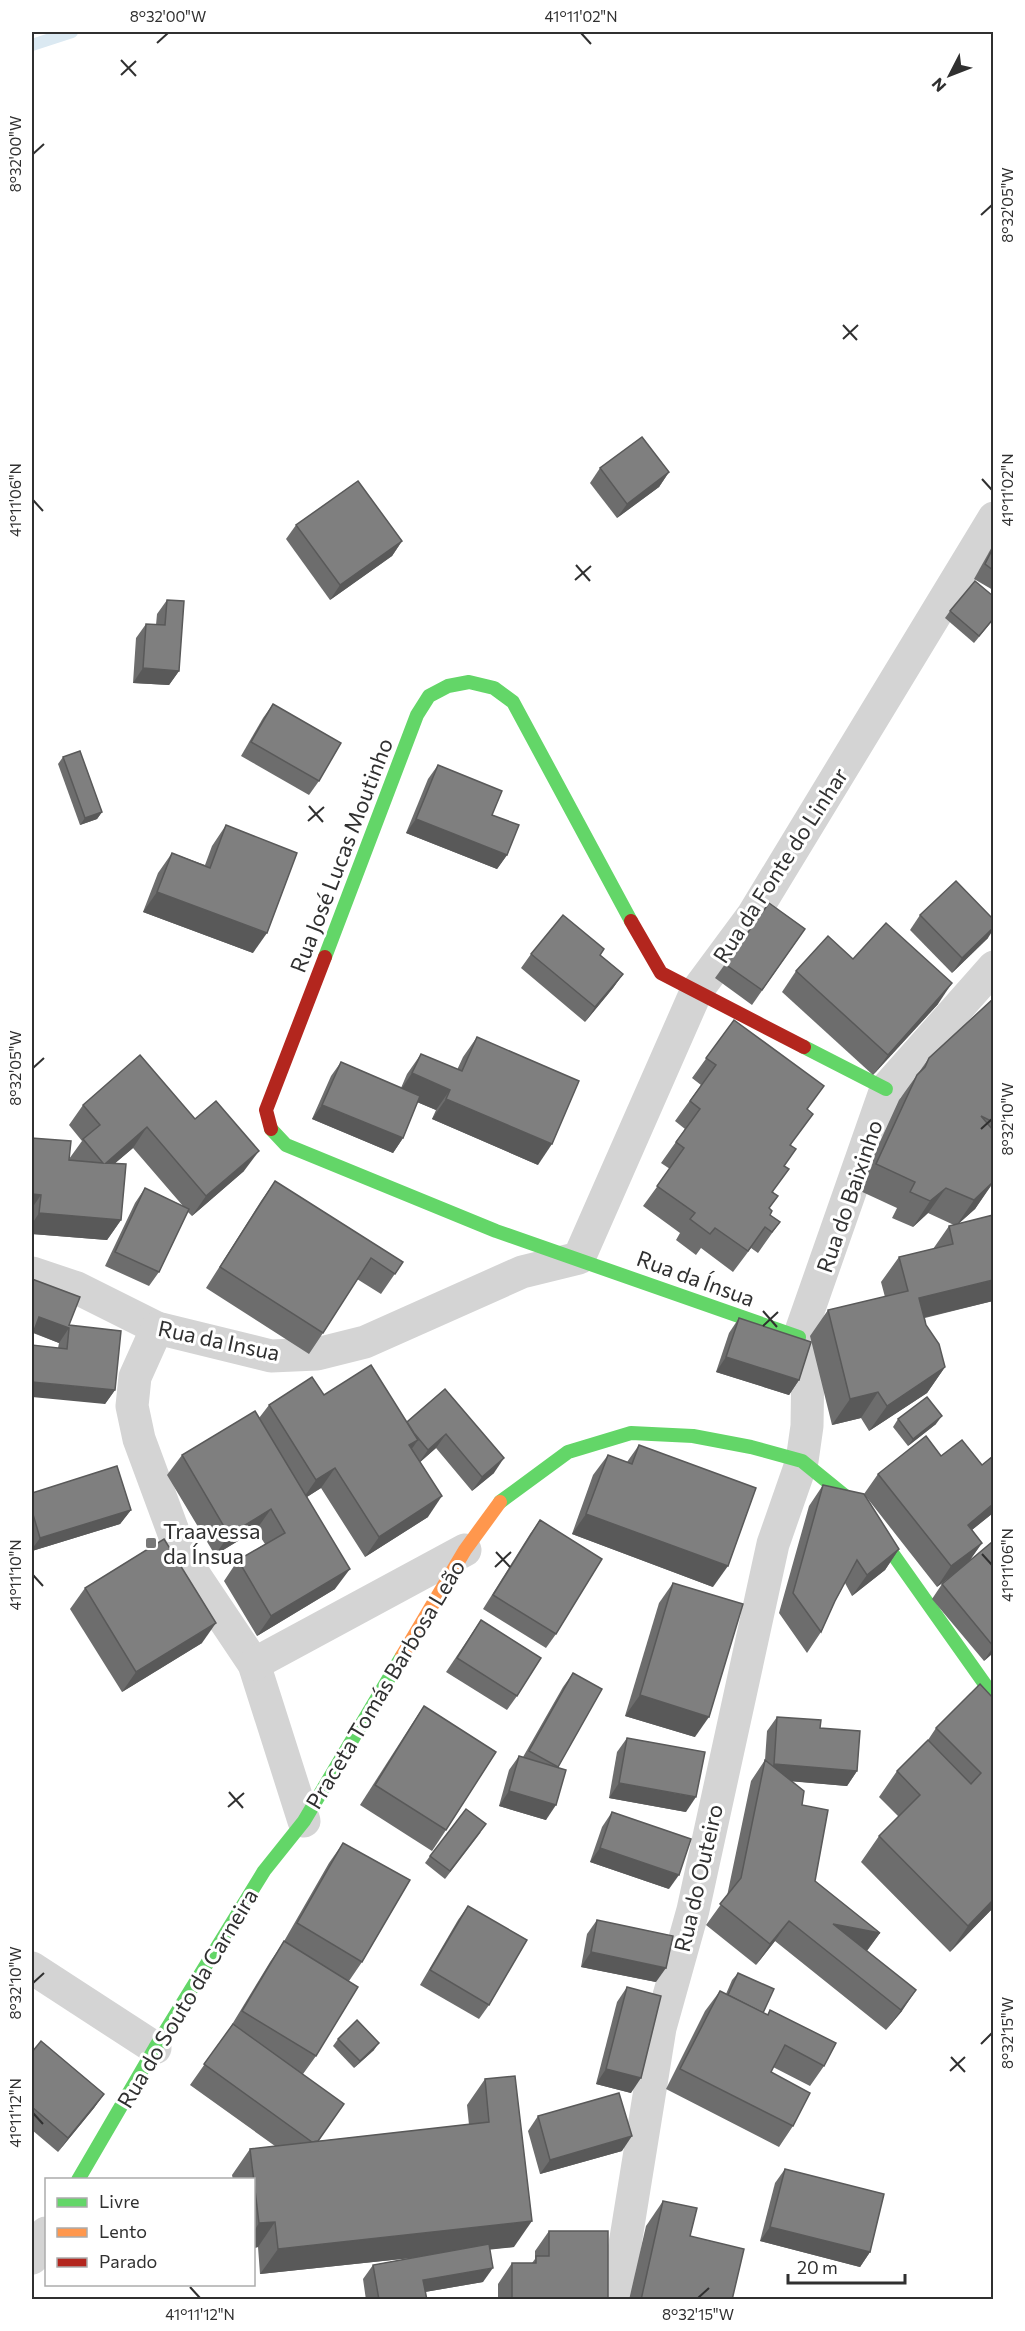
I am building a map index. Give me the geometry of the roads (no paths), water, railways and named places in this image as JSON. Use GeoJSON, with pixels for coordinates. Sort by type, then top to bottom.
{"type":"FeatureCollection","features":[{"type":"Feature","properties":{"kind":"street","name":"Rua da Fonte do Linhar"},"geometry":{"type":"LineString","coordinates":[[579,1258],[696,992],[753,915],[993,518]]}},
{"type":"Feature","properties":{"kind":"street","name":"Rua José Lucas Moutinho"},"geometry":{"type":"LineString","coordinates":[[579,1258],[496,1231],[285,1145],[272,1132],[266,1110],[417,715],[429,696],[448,686],[469,682],[494,688],[513,702],[649,956],[661,973],[886,1089]]}},
{"type":"Feature","properties":{"kind":"street","name":"Rua do Baixinho"},"geometry":{"type":"LineString","coordinates":[[799,1337],[886,1089],[993,967]]}},
{"type":"Feature","properties":{"kind":"street","name":"Rua da Insua"},"geometry":{"type":"LineString","coordinates":[[32,1273],[77,1288],[157,1328],[272,1356],[317,1354],[366,1342],[522,1272],[579,1258]]}},
{"type":"Feature","properties":{"kind":"street","name":"Rua da Ínsua"},"geometry":{"type":"LineString","coordinates":[[579,1258],[799,1337]]}},
{"type":"Feature","properties":{"kind":"street"},"geometry":{"type":"LineString","coordinates":[[157,1328],[135,1377],[132,1406],[139,1439],[183,1558],[254,1664]]}},
{"type":"Feature","properties":{"kind":"street"},"geometry":{"type":"LineString","coordinates":[[799,1337],[808,1360],[807,1426],[802,1461]]}},
{"type":"Feature","properties":{"kind":"street"},"geometry":{"type":"LineString","coordinates":[[465,1550],[504,1498],[538,1472],[568,1452],[631,1433],[693,1436],[751,1447],[802,1461],[861,1509],[993,1697]]}},
{"type":"Feature","properties":{"kind":"street","name":"Rua do Outeiro"},"geometry":{"type":"LineString","coordinates":[[616,2300],[660,2028],[693,1910],[773,1544],[802,1461]]}},
{"type":"Feature","properties":{"kind":"street","name":"Praceta Tomás Barbosa Leão"},"geometry":{"type":"LineString","coordinates":[[304,1821],[254,1664],[465,1550]]}},
{"type":"Feature","properties":{"kind":"street","name":"Praceta Tomás Barbosa Leão"},"geometry":{"type":"LineString","coordinates":[[304,1821],[465,1550]]}},
{"type":"Feature","properties":{"kind":"street","name":"Rua do Souto da Carneira"},"geometry":{"type":"LineString","coordinates":[[79,2178],[155,2048],[264,1871],[304,1821]]}},
{"type":"Feature","properties":{"kind":"street"},"geometry":{"type":"LineString","coordinates":[[32,1968],[155,2048]]}},
{"type":"Feature","properties":{"kind":"street"},"geometry":{"type":"LineString","coordinates":[[32,2258],[45,2235]]}},
{"type":"Feature","properties":{"kind":"waterway"},"geometry":{"type":"LineString","coordinates":[[32,45],[72,32]]}},
{"type":"Feature","properties":{"kind":"place","name":"Traavessa da Ínsua"},"geometry":{"type":"Point","coordinates":[151,1543]}}]}
